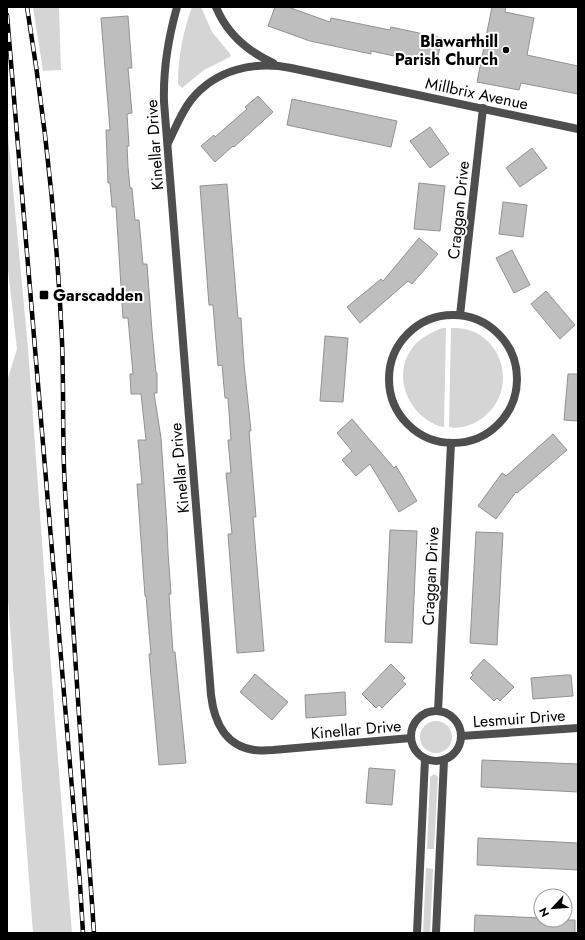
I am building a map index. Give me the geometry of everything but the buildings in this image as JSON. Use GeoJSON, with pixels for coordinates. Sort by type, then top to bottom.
{"type":"FeatureCollection","features":[{"type":"Feature","properties":{"kind":"street","name":"Kinellar Drive"},"geometry":{"type":"LineString","coordinates":[[178,7],[168,41],[164,73],[167,145],[211,695],[214,714],[217,722],[232,741],[254,750],[273,750],[411,738]]}},
{"type":"Feature","properties":{"kind":"street","name":"Millbrix Avenue"},"geometry":{"type":"LineString","coordinates":[[216,7],[228,29],[241,44],[258,56],[277,65]]}},
{"type":"Feature","properties":{"kind":"street","name":"Millbrix Avenue"},"geometry":{"type":"LineString","coordinates":[[167,145],[185,110],[197,94],[210,83],[245,67],[262,65],[277,65],[578,128]]}},
{"type":"Feature","properties":{"kind":"street","name":"Craggan Drive"},"geometry":{"type":"LineString","coordinates":[[460,315],[484,108]]}},
{"type":"Feature","properties":{"kind":"street"},"geometry":{"type":"LineString","coordinates":[[443,315],[460,315],[477,319],[493,328],[505,341],[514,357],[517,374],[516,392],[510,409],[499,423],[490,431],[469,441],[451,443],[434,440],[419,433],[405,421],[396,407],[390,391],[389,374],[392,357],[400,342],[412,329],[432,318],[443,315]]}},
{"type":"Feature","properties":{"kind":"street","name":"Craggan Drive"},"geometry":{"type":"LineString","coordinates":[[438,711],[451,443]]}},
{"type":"Feature","properties":{"kind":"street"},"geometry":{"type":"LineString","coordinates":[[438,711],[445,713],[457,722],[461,736],[460,744],[456,751],[444,760],[437,761],[425,759],[415,750],[411,738],[418,719],[424,714],[438,711]]}},
{"type":"Feature","properties":{"kind":"street","name":"Lesmuir Drive"},"geometry":{"type":"LineString","coordinates":[[461,736],[578,728]]}},
{"type":"Feature","properties":{"kind":"street"},"geometry":{"type":"LineString","coordinates":[[416,933],[425,759]]}},
{"type":"Feature","properties":{"kind":"street"},"geometry":{"type":"LineString","coordinates":[[436,933],[444,760]]}},
{"type":"Feature","properties":{"kind":"shaded area"},"geometry":{"type":"Polygon","coordinates":[[[33,7],[59,7],[61,70],[43,71],[33,7]]]}},
{"type":"Feature","properties":{"kind":"shaded area"},"geometry":{"type":"Polygon","coordinates":[[[192,7],[201,7],[212,32],[231,55],[230,57],[204,70],[182,88],[178,84],[180,55],[186,26],[192,7]]]}},
{"type":"Feature","properties":{"kind":"shaded area"},"geometry":{"type":"Polygon","coordinates":[[[7,125],[28,348],[72,933],[33,933],[7,586],[7,381],[17,349],[7,261],[7,125]]]}},
{"type":"Feature","properties":{"kind":"shaded area"},"geometry":{"type":"Polygon","coordinates":[[[442,328],[446,328],[444,427],[438,426],[429,421],[415,409],[406,392],[403,374],[404,365],[413,347],[423,338],[442,328]]]}},
{"type":"Feature","properties":{"kind":"shaded area"},"geometry":{"type":"Polygon","coordinates":[[[451,328],[469,330],[483,337],[494,349],[501,363],[503,379],[500,395],[492,409],[478,421],[468,426],[456,428],[449,427],[451,328]]]}},
{"type":"Feature","properties":{"kind":"shaded area"},"geometry":{"type":"Polygon","coordinates":[[[433,721],[439,721],[449,728],[452,737],[451,743],[445,750],[439,753],[433,753],[423,746],[420,740],[420,734],[427,724],[433,721]]]}},
{"type":"Feature","properties":{"kind":"shaded area"},"geometry":{"type":"Polygon","coordinates":[[[434,774],[438,777],[434,849],[427,849],[430,777],[434,774]]]}},
{"type":"Feature","properties":{"kind":"shaded area"},"geometry":{"type":"Polygon","coordinates":[[[426,868],[433,869],[430,933],[423,933],[426,868]]]}},
{"type":"Feature","properties":{"kind":"railway"},"geometry":{"type":"LineString","coordinates":[[27,7],[45,132],[57,257],[62,341],[65,490],[94,933]]}},
{"type":"Feature","properties":{"kind":"railway"},"geometry":{"type":"LineString","coordinates":[[7,15],[83,933]]}},
{"type":"Feature","properties":{"kind":"place","name":"Blawarthill Parish Church"},"geometry":{"type":"Point","coordinates":[506,50]}},
{"type":"Feature","properties":{"kind":"place","name":"Garscadden"},"geometry":{"type":"Point","coordinates":[44,295]}}]}
